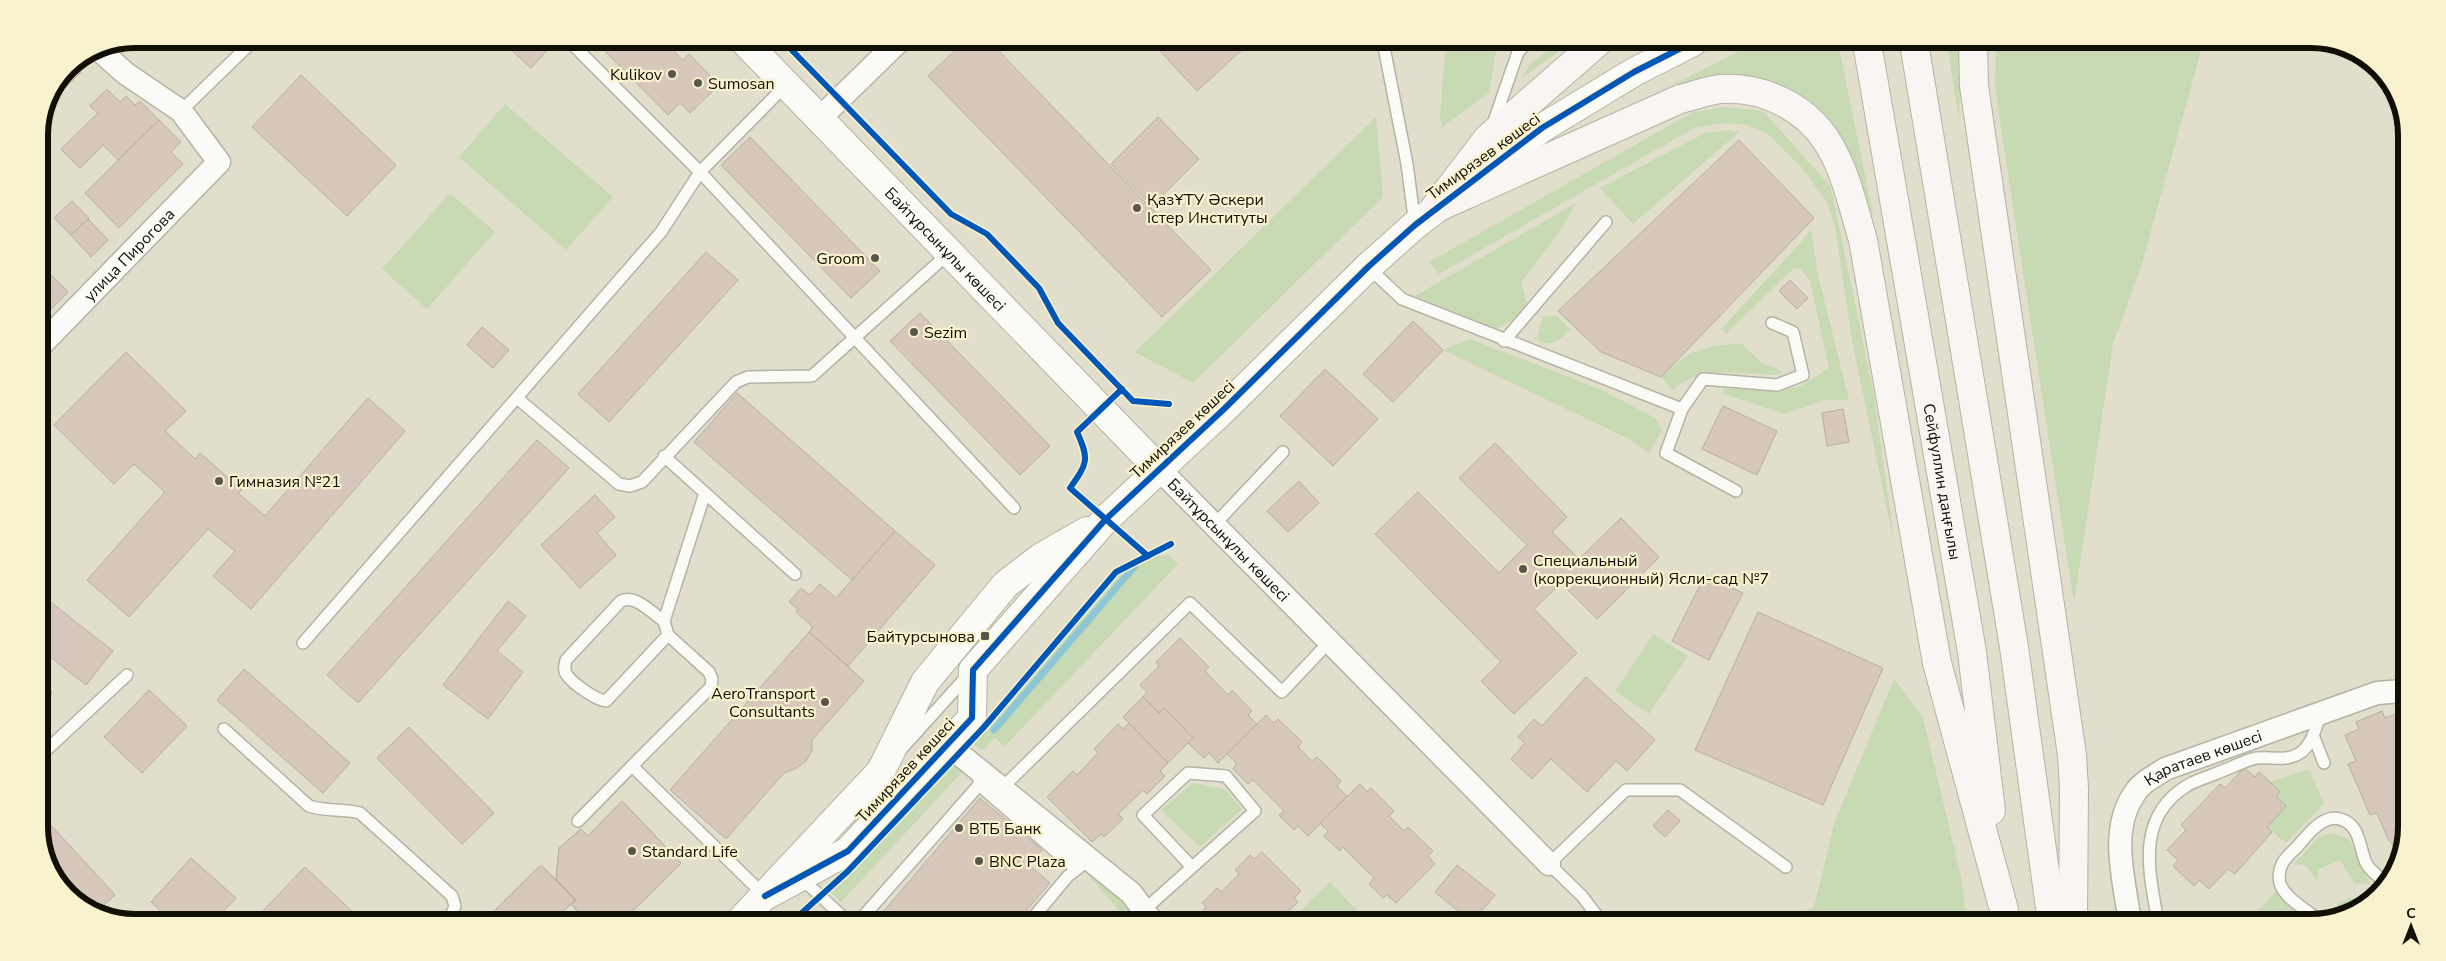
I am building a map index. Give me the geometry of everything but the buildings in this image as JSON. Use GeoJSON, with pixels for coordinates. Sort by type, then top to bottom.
{"type":"FeatureCollection","features":[{"type":"Feature","properties":{"kind":"main road"},"geometry":{"type":"LineString","coordinates":[[1424,217],[1488,138],[1591,48]]}},
{"type":"Feature","properties":{"kind":"main road","name":"Сейфуллин даңғылы"},"geometry":{"type":"LineString","coordinates":[[1868,48],[1972,652],[2005,914]]}},
{"type":"Feature","properties":{"kind":"main road"},"geometry":{"type":"LineString","coordinates":[[1915,48],[2012,637],[2051,914]]}},
{"type":"Feature","properties":{"kind":"main road"},"geometry":{"type":"LineString","coordinates":[[1973,48],[1974,86],[2072,755],[2074,789],[2073,914]]}},
{"type":"Feature","properties":{"kind":"main road"},"geometry":{"type":"LineString","coordinates":[[1424,217],[1680,100],[1719,89],[1742,89],[1773,96],[1803,114],[1828,142],[1845,177],[1863,240],[1936,662],[2004,914]]}},
{"type":"Feature","properties":{"kind":"street","name":"Байтұрсынұлы көшесі"},"geometry":{"type":"LineString","coordinates":[[751,48],[1160,470],[1549,864]]}},
{"type":"Feature","properties":{"kind":"street"},"geometry":{"type":"LineString","coordinates":[[819,119],[891,48]]}},
{"type":"Feature","properties":{"kind":"street","name":"Тимирязев көшесі"},"geometry":{"type":"LineString","coordinates":[[765,896],[848,851],[972,718],[973,670],[1106,520],[1160,470],[1368,267],[1424,217],[1542,128],[1634,72],[1681,48]]}},
{"type":"Feature","properties":{"kind":"street"},"geometry":{"type":"LineString","coordinates":[[103,53],[125,73],[181,110]]}},
{"type":"Feature","properties":{"kind":"street","name":"улица Пирогова"},"geometry":{"type":"LineString","coordinates":[[48,338],[219,162],[181,110]]}},
{"type":"Feature","properties":{"kind":"street","name":"Тимирязев көшесі"},"geometry":{"type":"LineString","coordinates":[[747,914],[881,771],[925,682],[1006,584],[1040,558],[1106,520]]}},
{"type":"Feature","properties":{"kind":"street","name":"Қаратаев көшесі"},"geometry":{"type":"LineString","coordinates":[[2129,914],[2119,849],[2122,815],[2138,788],[2165,770],[2377,693],[2398,691]]}},
{"type":"Feature","properties":{"kind":"street"},"geometry":{"type":"LineString","coordinates":[[948,745],[979,778],[1002,788],[1085,866],[1131,893],[1146,914]]}},
{"type":"Feature","properties":{"kind":"lane"},"geometry":{"type":"LineString","coordinates":[[181,110],[246,48]]}},
{"type":"Feature","properties":{"kind":"lane"},"geometry":{"type":"LineString","coordinates":[[576,48],[700,172],[1014,508]]}},
{"type":"Feature","properties":{"kind":"lane"},"geometry":{"type":"LineString","coordinates":[[1384,48],[1407,164],[1424,217]]}},
{"type":"Feature","properties":{"kind":"lane"},"geometry":{"type":"LineString","coordinates":[[1488,138],[1507,79],[1518,52],[1522,48]]}},
{"type":"Feature","properties":{"kind":"lane"},"geometry":{"type":"LineString","coordinates":[[304,643],[661,232],[700,172],[786,85]]}},
{"type":"Feature","properties":{"kind":"lane"},"geometry":{"type":"LineString","coordinates":[[1504,341],[1606,222]]}},
{"type":"Feature","properties":{"kind":"lane"},"geometry":{"type":"LineString","coordinates":[[517,398],[619,484],[630,486],[642,482],[664,456],[736,382],[748,377],[812,376],[949,252]]}},
{"type":"Feature","properties":{"kind":"lane"},"geometry":{"type":"LineString","coordinates":[[1368,267],[1402,299],[1682,410]]}},
{"type":"Feature","properties":{"kind":"lane"},"geometry":{"type":"LineString","coordinates":[[1736,491],[1666,453],[1682,410],[1703,379],[1776,385],[1803,375],[1793,332],[1772,323]]}},
{"type":"Feature","properties":{"kind":"lane"},"geometry":{"type":"LineString","coordinates":[[1215,524],[1283,452]]}},
{"type":"Feature","properties":{"kind":"lane"},"geometry":{"type":"LineString","coordinates":[[664,456],[795,574]]}},
{"type":"Feature","properties":{"kind":"lane"},"geometry":{"type":"LineString","coordinates":[[578,821],[711,687],[712,679],[709,672],[668,635],[664,621],[705,493]]}},
{"type":"Feature","properties":{"kind":"lane"},"geometry":{"type":"LineString","coordinates":[[664,621],[634,599],[627,598],[566,660],[564,668],[566,675],[598,700],[606,701],[668,635]]}},
{"type":"Feature","properties":{"kind":"lane"},"geometry":{"type":"LineString","coordinates":[[1002,788],[1190,603],[1282,692],[1330,641]]}},
{"type":"Feature","properties":{"kind":"lane"},"geometry":{"type":"LineString","coordinates":[[881,771],[973,670]]}},
{"type":"Feature","properties":{"kind":"lane"},"geometry":{"type":"LineString","coordinates":[[48,749],[126,675]]}},
{"type":"Feature","properties":{"kind":"lane"},"geometry":{"type":"LineString","coordinates":[[2157,914],[2150,875],[2149,846],[2153,825],[2167,802],[2188,785],[2254,759],[2284,759],[2300,753],[2311,742],[2322,713]]}},
{"type":"Feature","properties":{"kind":"lane"},"geometry":{"type":"LineString","coordinates":[[224,729],[309,806],[322,811],[348,810],[360,813],[452,896],[455,906],[452,914]]}},
{"type":"Feature","properties":{"kind":"lane"},"geometry":{"type":"LineString","coordinates":[[2313,735],[2324,763]]}},
{"type":"Feature","properties":{"kind":"lane"},"geometry":{"type":"LineString","coordinates":[[632,766],[765,896]]}},
{"type":"Feature","properties":{"kind":"lane"},"geometry":{"type":"LineString","coordinates":[[1148,914],[1192,867],[1255,811],[1226,776],[1188,773],[1143,814],[1192,867]]}},
{"type":"Feature","properties":{"kind":"lane"},"geometry":{"type":"LineString","coordinates":[[865,914],[979,778],[1085,866],[1037,914]]}},
{"type":"Feature","properties":{"kind":"lane"},"geometry":{"type":"LineString","coordinates":[[1596,914],[1582,896],[1549,864],[1626,790],[1680,790],[1786,867]]}},
{"type":"Feature","properties":{"kind":"lane"},"geometry":{"type":"LineString","coordinates":[[2311,914],[2280,886],[2279,875],[2282,864],[2315,826],[2325,820],[2335,818],[2346,821],[2355,830],[2366,863],[2371,871],[2381,879]]}},
{"type":"Feature","properties":{"kind":"lane"},"geometry":{"type":"LineString","coordinates":[[800,877],[840,914]]}},
{"type":"Feature","properties":{"kind":"green space"},"geometry":{"type":"Polygon","coordinates":[[[1446,48],[1496,48],[1489,93],[1442,127],[1440,116],[1446,48]]]}},
{"type":"Feature","properties":{"kind":"green space"},"geometry":{"type":"Polygon","coordinates":[[[1551,48],[1564,48],[1521,79],[1530,64],[1551,48]]]}},
{"type":"Feature","properties":{"kind":"green space"},"geometry":{"type":"Polygon","coordinates":[[[1745,48],[1839,48],[1874,219],[1848,155],[1837,136],[1824,118],[1790,90],[1751,77],[1733,76],[1706,81],[1679,92],[1673,85],[1745,48]]]}},
{"type":"Feature","properties":{"kind":"green space"},"geometry":{"type":"Polygon","coordinates":[[[1948,48],[1962,48],[1959,120],[1948,48]]]}},
{"type":"Feature","properties":{"kind":"green space"},"geometry":{"type":"Polygon","coordinates":[[[1996,48],[2202,48],[2141,267],[2113,344],[2074,603],[2002,135],[1995,85],[1996,48]]]}},
{"type":"Feature","properties":{"kind":"green space"},"geometry":{"type":"Polygon","coordinates":[[[505,104],[613,197],[566,250],[459,157],[505,104]]]}},
{"type":"Feature","properties":{"kind":"green space"},"geometry":{"type":"Polygon","coordinates":[[[1725,107],[1763,111],[1831,187],[1873,390],[1895,547],[1853,346],[1835,227],[1827,202],[1801,167],[1768,134],[1747,125],[1723,123],[1694,128],[1439,274],[1429,262],[1693,112],[1725,107]]]}},
{"type":"Feature","properties":{"kind":"green space"},"geometry":{"type":"Polygon","coordinates":[[[1376,117],[1383,197],[1193,383],[1135,352],[1376,117]]]}},
{"type":"Feature","properties":{"kind":"green space"},"geometry":{"type":"Polygon","coordinates":[[[1729,130],[1739,132],[1633,224],[1600,188],[1705,133],[1729,130]]]}},
{"type":"Feature","properties":{"kind":"green space"},"geometry":{"type":"Polygon","coordinates":[[[450,193],[495,232],[427,309],[382,269],[450,193]]]}},
{"type":"Feature","properties":{"kind":"green space"},"geometry":{"type":"Polygon","coordinates":[[[1576,203],[1561,230],[1521,283],[1527,303],[1512,320],[1496,329],[1415,296],[1576,203]]]}},
{"type":"Feature","properties":{"kind":"green space"},"geometry":{"type":"Polygon","coordinates":[[[1811,229],[1818,275],[1849,400],[1826,400],[1784,414],[1720,393],[1724,389],[1797,388],[1829,368],[1810,281],[1801,269],[1794,268],[1727,333],[1721,329],[1811,229]]]}},
{"type":"Feature","properties":{"kind":"green space"},"geometry":{"type":"Polygon","coordinates":[[[1543,316],[1557,316],[1570,329],[1553,343],[1539,342],[1537,338],[1543,316]]]}},
{"type":"Feature","properties":{"kind":"green space"},"geometry":{"type":"Polygon","coordinates":[[[1470,339],[1602,390],[1655,418],[1662,430],[1649,453],[1627,438],[1443,350],[1470,339]]]}},
{"type":"Feature","properties":{"kind":"green space"},"geometry":{"type":"Polygon","coordinates":[[[1742,344],[1762,363],[1778,369],[1782,373],[1775,375],[1708,374],[1683,382],[1673,390],[1661,377],[1679,361],[1697,351],[1717,346],[1742,344]]]}},
{"type":"Feature","properties":{"kind":"green space"},"geometry":{"type":"Polygon","coordinates":[[[1168,555],[1178,564],[1004,747],[995,737],[982,751],[970,742],[1116,572],[1148,556],[1168,555]]]}},
{"type":"Feature","properties":{"kind":"green space"},"geometry":{"type":"Polygon","coordinates":[[[1653,634],[1688,656],[1649,714],[1615,691],[1653,634]]]}},
{"type":"Feature","properties":{"kind":"green space"},"geometry":{"type":"Polygon","coordinates":[[[1894,679],[1923,718],[1961,877],[1966,914],[1798,914],[1814,907],[1834,824],[1894,679]]]}},
{"type":"Feature","properties":{"kind":"green space"},"geometry":{"type":"Polygon","coordinates":[[[954,759],[965,769],[841,902],[827,889],[954,759]]]}},
{"type":"Feature","properties":{"kind":"green space"},"geometry":{"type":"Polygon","coordinates":[[[2309,769],[2324,804],[2286,843],[2267,827],[2286,807],[2276,797],[2280,791],[2270,782],[2309,769]]]}},
{"type":"Feature","properties":{"kind":"green space"},"geometry":{"type":"Polygon","coordinates":[[[1193,783],[1224,789],[1242,809],[1200,847],[1161,810],[1193,783]]]}},
{"type":"Feature","properties":{"kind":"green space"},"geometry":{"type":"Polygon","coordinates":[[[2330,833],[2350,840],[2370,884],[2354,883],[2340,860],[2319,869],[2317,881],[2306,866],[2294,864],[2319,837],[2330,833]]]}},
{"type":"Feature","properties":{"kind":"green space"},"geometry":{"type":"Polygon","coordinates":[[[1093,867],[1136,907],[1132,914],[1122,914],[1083,869],[1093,867]]]}},
{"type":"Feature","properties":{"kind":"green space"},"geometry":{"type":"Polygon","coordinates":[[[1330,882],[1360,914],[1301,914],[1299,912],[1330,882]]]}},
{"type":"Feature","properties":{"kind":"green space"},"geometry":{"type":"Polygon","coordinates":[[[2276,892],[2299,914],[2255,914],[2276,892]]]}},
{"type":"Feature","properties":{"kind":"green space"},"geometry":{"type":"Polygon","coordinates":[[[2349,898],[2360,899],[2337,910],[2338,903],[2349,898]]]}},
{"type":"Feature","properties":{"kind":"waterway"},"geometry":{"type":"LineString","coordinates":[[994,730],[1135,566]]}},
{"type":"Feature","properties":{"kind":"cycle path"},"geometry":{"type":"LineString","coordinates":[[790,48],[951,214],[987,234],[1039,288],[1058,323],[1133,401],[1169,404]]}},
{"type":"Feature","properties":{"kind":"cycle path"},"geometry":{"type":"LineString","coordinates":[[765,896],[848,851],[972,718],[973,670],[1105,520],[1223,410],[1368,267],[1415,225],[1542,128],[1634,72],[1681,48]]}},
{"type":"Feature","properties":{"kind":"cycle path"},"geometry":{"type":"LineString","coordinates":[[1122,389],[1077,432],[1084,449],[1085,462],[1070,488],[1148,556]]}},
{"type":"Feature","properties":{"kind":"cycle path"},"geometry":{"type":"LineString","coordinates":[[801,914],[848,871],[984,727],[1116,572],[1171,544]]}},
{"type":"Feature","properties":{"kind":"place","name":"Kulikov"},"geometry":{"type":"Point","coordinates":[672,74]}},
{"type":"Feature","properties":{"kind":"place","name":"Sumosan"},"geometry":{"type":"Point","coordinates":[698,83]}},
{"type":"Feature","properties":{"kind":"place","name":"ҚазҰТУ Әскери Істер Институты"},"geometry":{"type":"Point","coordinates":[1137,208]}},
{"type":"Feature","properties":{"kind":"place","name":"Groom"},"geometry":{"type":"Point","coordinates":[875,258]}},
{"type":"Feature","properties":{"kind":"place","name":"Sezim"},"geometry":{"type":"Point","coordinates":[914,332]}},
{"type":"Feature","properties":{"kind":"place","name":"Гимназия №21"},"geometry":{"type":"Point","coordinates":[219,481]}},
{"type":"Feature","properties":{"kind":"place","name":"Специальный (коррекционный) Ясли-сад №7"},"geometry":{"type":"Point","coordinates":[1523,569]}},
{"type":"Feature","properties":{"kind":"place","name":"Байтурсынова"},"geometry":{"type":"Point","coordinates":[985,636]}},
{"type":"Feature","properties":{"kind":"place","name":"AeroTransport Consultants"},"geometry":{"type":"Point","coordinates":[825,702]}},
{"type":"Feature","properties":{"kind":"place","name":"ВТБ Банк"},"geometry":{"type":"Point","coordinates":[959,828]}},
{"type":"Feature","properties":{"kind":"place","name":"Standard Life"},"geometry":{"type":"Point","coordinates":[632,851]}},
{"type":"Feature","properties":{"kind":"place","name":"BNC Plaza"},"geometry":{"type":"Point","coordinates":[979,861]}}]}
